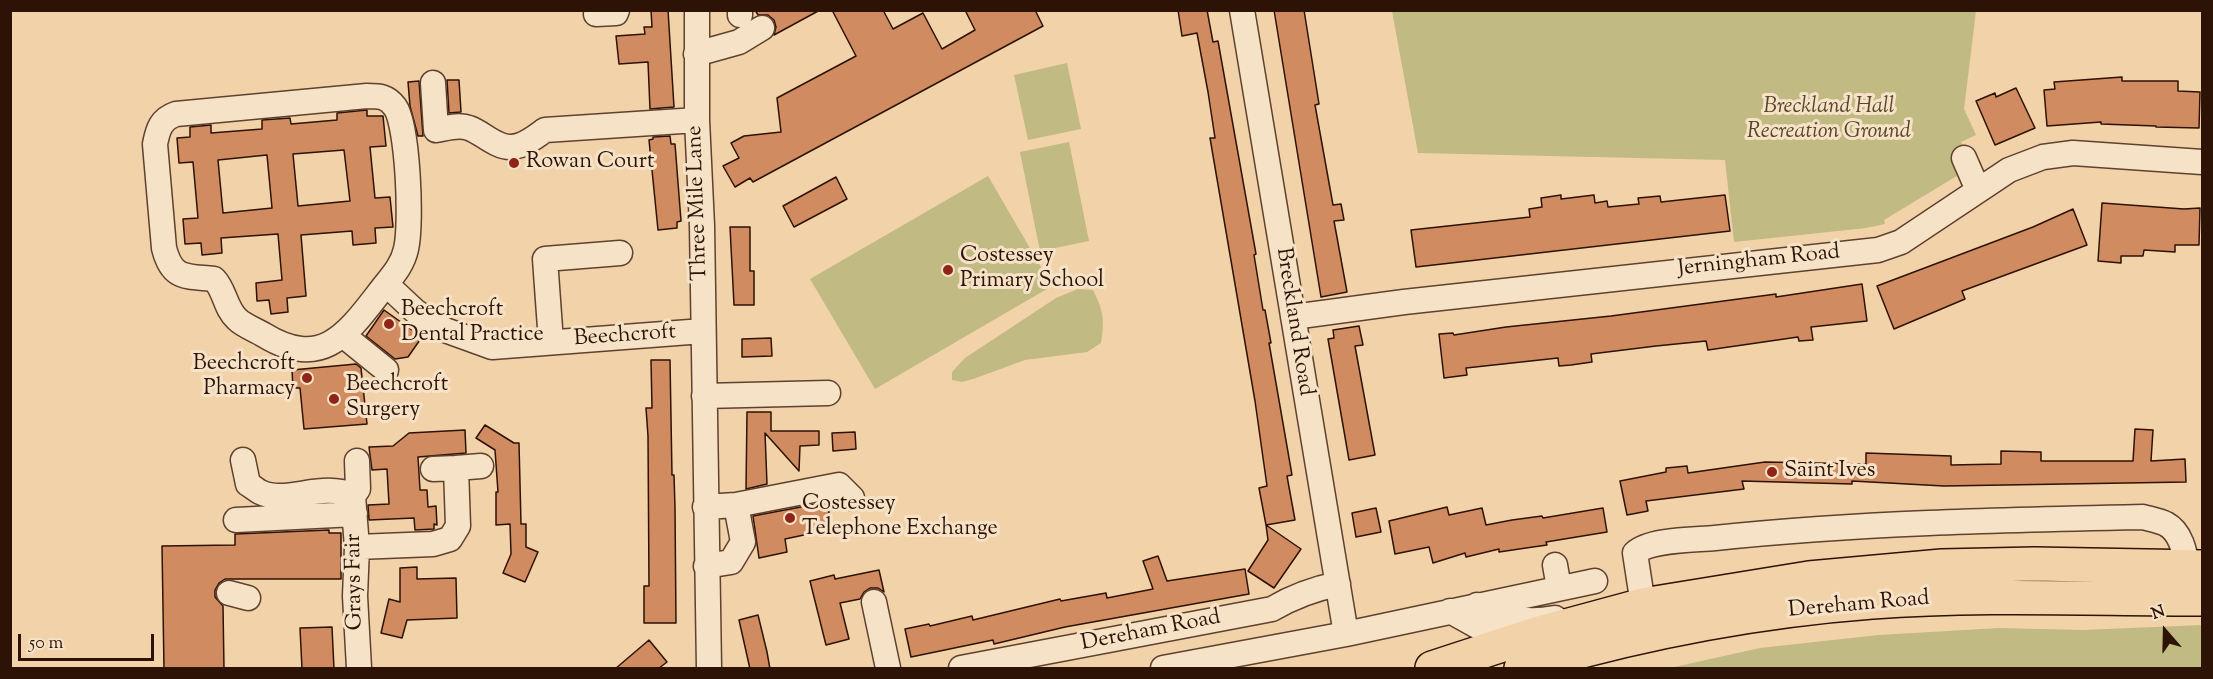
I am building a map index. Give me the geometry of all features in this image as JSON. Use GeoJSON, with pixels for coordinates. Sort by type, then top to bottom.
{"type":"FeatureCollection","features":[{"type":"Feature","properties":{"kind":"highway"},"geometry":{"type":"LineString","coordinates":[[2194,557],[2195,599]]}},
{"type":"Feature","properties":{"kind":"highway","name":"Dereham Road"},"geometry":{"type":"LineString","coordinates":[[1513,656],[1583,621],[1643,605],[1809,578],[1942,566],[2194,557]]}},
{"type":"Feature","properties":{"kind":"highway","name":"Dereham Road"},"geometry":{"type":"LineString","coordinates":[[1432,669],[1612,644],[1735,619],[1871,603],[2001,597],[2195,599]]}},
{"type":"Feature","properties":{"kind":"street","name":"Three Mile Lane"},"geometry":{"type":"LineString","coordinates":[[697,10],[696,120],[702,226],[709,669]]}},
{"type":"Feature","properties":{"kind":"street","name":"Breckland Road"},"geometry":{"type":"LineString","coordinates":[[1242,10],[1346,634]]}},
{"type":"Feature","properties":{"kind":"street"},"geometry":{"type":"LineString","coordinates":[[696,54],[739,42],[762,28]]}},
{"type":"Feature","properties":{"kind":"street"},"geometry":{"type":"LineString","coordinates":[[433,83],[436,130],[457,126],[468,128],[499,145],[513,147],[525,144],[545,130],[696,120]]}},
{"type":"Feature","properties":{"kind":"street"},"geometry":{"type":"LineString","coordinates":[[367,96],[380,96],[388,99],[400,117],[408,192],[408,239],[393,275],[344,336],[331,345],[285,358],[252,327],[235,317],[219,284],[214,279],[180,275],[167,261],[155,144],[158,129],[169,116],[187,113],[367,96]]}},
{"type":"Feature","properties":{"kind":"street","name":"Jerningham Road"},"geometry":{"type":"LineString","coordinates":[[1293,317],[1415,300],[1878,250],[1901,242],[2009,170],[2043,157],[2073,153],[2202,162]]}},
{"type":"Feature","properties":{"kind":"street"},"geometry":{"type":"LineString","coordinates":[[1964,158],[1978,190]]}},
{"type":"Feature","properties":{"kind":"street"},"geometry":{"type":"LineString","coordinates":[[551,342],[545,259],[620,253]]}},
{"type":"Feature","properties":{"kind":"street","name":"Beechcroft"},"geometry":{"type":"LineString","coordinates":[[393,275],[416,312],[445,330],[492,347],[703,331]]}},
{"type":"Feature","properties":{"kind":"street"},"geometry":{"type":"LineString","coordinates":[[344,336],[386,369]]}},
{"type":"Feature","properties":{"kind":"street"},"geometry":{"type":"LineString","coordinates":[[704,396],[828,393]]}},
{"type":"Feature","properties":{"kind":"street"},"geometry":{"type":"LineString","coordinates":[[243,460],[248,484],[260,493],[276,496],[313,491],[335,491],[354,505]]}},
{"type":"Feature","properties":{"kind":"street","name":"Grays Fair"},"geometry":{"type":"LineString","coordinates":[[357,461],[358,489],[354,505],[359,669]]}},
{"type":"Feature","properties":{"kind":"street"},"geometry":{"type":"LineString","coordinates":[[357,547],[433,544],[450,539],[458,526],[444,469],[481,466]]}},
{"type":"Feature","properties":{"kind":"street"},"geometry":{"type":"LineString","coordinates":[[705,507],[736,505],[839,485],[852,498]]}},
{"type":"Feature","properties":{"kind":"street"},"geometry":{"type":"LineString","coordinates":[[236,520],[354,505]]}},
{"type":"Feature","properties":{"kind":"street"},"geometry":{"type":"LineString","coordinates":[[706,566],[731,562],[743,542],[736,505]]}},
{"type":"Feature","properties":{"kind":"street"},"geometry":{"type":"LineString","coordinates":[[1643,605],[1635,553],[1639,549],[1656,544],[1752,534],[1921,523],[2143,517],[2167,525],[2194,557]]}},
{"type":"Feature","properties":{"kind":"street"},"geometry":{"type":"LineString","coordinates":[[1555,565],[1559,588]]}},
{"type":"Feature","properties":{"kind":"street","name":"Dereham Road"},"geometry":{"type":"LineString","coordinates":[[1163,669],[1346,634],[1450,610],[1595,581]]}},
{"type":"Feature","properties":{"kind":"street","name":"Dereham Road"},"geometry":{"type":"LineString","coordinates":[[961,669],[1272,609],[1311,589],[1338,584]]}},
{"type":"Feature","properties":{"kind":"street"},"geometry":{"type":"LineString","coordinates":[[874,602],[868,628],[888,669]]}},
{"type":"Feature","properties":{"kind":"street","name":"Dereham Road"},"geometry":{"type":"LineString","coordinates":[[1477,605],[1519,621],[1538,621],[1560,617],[1583,621]]}},
{"type":"Feature","properties":{"kind":"street"},"geometry":{"type":"LineString","coordinates":[[1450,610],[1495,636],[1513,656]]}},
{"type":"Feature","properties":{"kind":"green space","name":"Breckland Hall Recreation Ground"},"geometry":{"type":"Polygon","coordinates":[[[1392,11],[1976,11],[1964,109],[1976,135],[1961,142],[1968,156],[1965,171],[1884,220],[1885,224],[1734,242],[1725,160],[1418,153],[1392,11]]]}},
{"type":"Feature","properties":{"kind":"green space"},"geometry":{"type":"Polygon","coordinates":[[[1067,63],[1081,129],[1028,140],[1014,75],[1067,63]]]}},
{"type":"Feature","properties":{"kind":"green space"},"geometry":{"type":"Polygon","coordinates":[[[1069,142],[1089,241],[1040,251],[1020,152],[1069,142]]]}},
{"type":"Feature","properties":{"kind":"green space"},"geometry":{"type":"Polygon","coordinates":[[[988,176],[1052,286],[875,389],[810,279],[988,176]]]}},
{"type":"Feature","properties":{"kind":"green space"},"geometry":{"type":"Polygon","coordinates":[[[1078,289],[1093,290],[1096,297],[1103,321],[1101,343],[1087,352],[1025,360],[962,382],[952,380],[952,372],[965,358],[1056,298],[1078,289]]]}},
{"type":"Feature","properties":{"kind":"green space"},"geometry":{"type":"Polygon","coordinates":[[[2202,625],[2202,668],[1670,668],[1760,648],[1879,635],[1999,628],[2083,630],[2202,625]]]}},
{"type":"Feature","properties":{"kind":"building"},"geometry":{"type":"Polygon","coordinates":[[[651,10],[668,10],[674,107],[650,109],[648,62],[619,64],[616,36],[645,34],[644,27],[652,27],[651,10]]]}},
{"type":"Feature","properties":{"kind":"building"},"geometry":{"type":"Polygon","coordinates":[[[755,10],[820,10],[774,35],[776,27],[774,20],[768,15],[758,15],[755,10]]]}},
{"type":"Feature","properties":{"kind":"building"},"geometry":{"type":"Polygon","coordinates":[[[832,10],[883,10],[893,29],[923,13],[942,49],[975,30],[965,10],[1035,10],[1043,26],[753,182],[750,178],[735,187],[723,166],[739,158],[731,143],[744,136],[781,132],[777,98],[856,56],[832,10]]]}},
{"type":"Feature","properties":{"kind":"building"},"geometry":{"type":"Polygon","coordinates":[[[1178,10],[1207,10],[1213,42],[1218,41],[1256,254],[1254,255],[1263,310],[1265,310],[1271,343],[1269,343],[1292,475],[1287,476],[1295,520],[1266,525],[1259,488],[1267,486],[1255,401],[1210,138],[1215,138],[1208,92],[1197,33],[1182,36],[1178,10]]]}},
{"type":"Feature","properties":{"kind":"building"},"geometry":{"type":"Polygon","coordinates":[[[1274,10],[1304,10],[1319,104],[1315,105],[1333,205],[1341,204],[1344,220],[1334,221],[1347,292],[1321,297],[1274,10]]]}},
{"type":"Feature","properties":{"kind":"building"},"geometry":{"type":"Polygon","coordinates":[[[2122,77],[2122,81],[2178,81],[2178,91],[2200,92],[2199,128],[2101,124],[2101,122],[2047,126],[2044,90],[2055,89],[2054,82],[2122,77]]]}},
{"type":"Feature","properties":{"kind":"building"},"geometry":{"type":"Polygon","coordinates":[[[447,80],[459,80],[461,112],[449,113],[447,80]]]}},
{"type":"Feature","properties":{"kind":"building"},"geometry":{"type":"Polygon","coordinates":[[[419,81],[423,136],[418,136],[410,106],[408,82],[419,81]]]}},
{"type":"Feature","properties":{"kind":"building"},"geometry":{"type":"Polygon","coordinates":[[[2016,88],[2035,128],[1995,145],[1976,101],[1995,93],[1996,97],[2016,88]]]}},
{"type":"Feature","properties":{"kind":"building"},"geometry":{"type":"Polygon","coordinates":[[[367,110],[367,116],[383,116],[386,146],[370,147],[375,198],[390,197],[393,227],[375,228],[376,243],[353,245],[352,231],[301,235],[306,296],[287,298],[288,312],[271,314],[269,300],[257,301],[256,283],[282,280],[278,234],[221,238],[222,253],[202,255],[201,243],[185,244],[183,219],[198,218],[193,162],[179,163],[177,138],[190,137],[190,127],[211,125],[211,133],[262,129],[262,120],[290,118],[291,124],[337,120],[337,113],[367,110]],[[344,150],[293,154],[298,206],[350,201],[344,150]],[[267,155],[218,160],[223,213],[272,208],[267,155]]]}},
{"type":"Feature","properties":{"kind":"building"},"geometry":{"type":"Polygon","coordinates":[[[670,136],[671,144],[675,144],[681,221],[677,222],[677,228],[658,230],[649,140],[653,137],[670,136]]]}},
{"type":"Feature","properties":{"kind":"building"},"geometry":{"type":"Polygon","coordinates":[[[836,177],[847,199],[794,227],[783,206],[836,177]]]}},
{"type":"Feature","properties":{"kind":"building"},"geometry":{"type":"Polygon","coordinates":[[[1561,195],[1561,199],[1594,195],[1595,203],[1607,201],[1608,207],[1639,204],[1638,198],[1660,196],[1661,202],[1725,195],[1730,231],[1416,267],[1411,230],[1530,217],[1529,209],[1542,207],[1541,198],[1561,195]]]}},
{"type":"Feature","properties":{"kind":"building"},"geometry":{"type":"Polygon","coordinates":[[[2102,203],[2184,209],[2200,208],[2199,245],[2175,245],[2175,252],[2144,250],[2143,256],[2121,256],[2121,263],[2098,261],[2102,203]]]}},
{"type":"Feature","properties":{"kind":"building"},"geometry":{"type":"Polygon","coordinates":[[[2073,209],[2087,245],[1962,291],[1965,299],[1894,329],[1877,286],[2033,227],[2073,209]]]}},
{"type":"Feature","properties":{"kind":"building"},"geometry":{"type":"Polygon","coordinates":[[[730,227],[750,227],[750,271],[754,271],[754,305],[734,305],[730,227]]]}},
{"type":"Feature","properties":{"kind":"building"},"geometry":{"type":"Polygon","coordinates":[[[1862,284],[1867,321],[1811,327],[1813,340],[1799,341],[1798,337],[1708,350],[1706,341],[1656,346],[1591,354],[1592,362],[1571,365],[1559,366],[1558,358],[1466,368],[1467,375],[1444,378],[1439,334],[1453,333],[1454,335],[1776,294],[1776,297],[1862,284]]]}},
{"type":"Feature","properties":{"kind":"building","name":"Beechcroft Dental Practice"},"geometry":{"type":"Polygon","coordinates":[[[384,310],[422,337],[408,357],[395,359],[366,336],[384,310]]]}},
{"type":"Feature","properties":{"kind":"building"},"geometry":{"type":"Polygon","coordinates":[[[1359,326],[1363,345],[1355,346],[1375,455],[1349,460],[1328,339],[1334,338],[1333,330],[1359,326]]]}},
{"type":"Feature","properties":{"kind":"building"},"geometry":{"type":"Polygon","coordinates":[[[771,338],[772,356],[742,357],[742,339],[771,338]]]}},
{"type":"Feature","properties":{"kind":"building"},"geometry":{"type":"Polygon","coordinates":[[[651,360],[670,360],[676,623],[644,623],[644,586],[649,586],[646,408],[652,408],[651,360]]]}},
{"type":"Feature","properties":{"kind":"building","name":"Beechcroft Surgery"},"geometry":{"type":"Polygon","coordinates":[[[356,364],[361,368],[367,424],[304,429],[300,388],[293,388],[292,370],[356,364]]]}},
{"type":"Feature","properties":{"kind":"building"},"geometry":{"type":"Polygon","coordinates":[[[747,412],[771,412],[771,431],[819,431],[819,445],[800,446],[799,471],[765,433],[767,484],[746,489],[747,412]]]}},
{"type":"Feature","properties":{"kind":"building"},"geometry":{"type":"Polygon","coordinates":[[[485,425],[514,443],[519,443],[521,524],[526,524],[526,547],[538,552],[525,582],[503,573],[511,554],[510,524],[496,525],[496,492],[498,492],[495,450],[476,438],[485,425]]]}},
{"type":"Feature","properties":{"kind":"building"},"geometry":{"type":"Polygon","coordinates":[[[2135,429],[2153,430],[2151,461],[2185,459],[2186,482],[1944,486],[1852,481],[1852,484],[1742,481],[1744,489],[1646,501],[1648,511],[1627,515],[1620,481],[1666,472],[1666,468],[1687,466],[1688,473],[1765,462],[1866,464],[1866,453],[1951,456],[1951,465],[2001,464],[2001,451],[2041,452],[2041,461],[2133,461],[2135,429]]]}},
{"type":"Feature","properties":{"kind":"building"},"geometry":{"type":"Polygon","coordinates":[[[465,430],[466,453],[418,457],[420,490],[427,490],[428,507],[436,506],[437,525],[434,524],[434,529],[415,530],[414,518],[369,520],[368,505],[389,504],[387,469],[372,470],[369,447],[393,446],[409,433],[465,430]]]}},
{"type":"Feature","properties":{"kind":"building"},"geometry":{"type":"Polygon","coordinates":[[[855,432],[856,449],[833,451],[832,433],[855,432]]]}},
{"type":"Feature","properties":{"kind":"building","name":"Costessey Telephone Exchange"},"geometry":{"type":"Polygon","coordinates":[[[827,502],[832,529],[785,539],[787,552],[759,558],[753,516],[827,502]]]}},
{"type":"Feature","properties":{"kind":"building"},"geometry":{"type":"Polygon","coordinates":[[[1447,507],[1449,515],[1482,508],[1486,525],[1603,508],[1607,532],[1546,542],[1547,545],[1499,552],[1499,549],[1466,557],[1465,553],[1433,563],[1429,547],[1395,554],[1389,521],[1447,507]]]}},
{"type":"Feature","properties":{"kind":"building"},"geometry":{"type":"Polygon","coordinates":[[[1376,508],[1381,532],[1356,537],[1352,513],[1376,508]]]}},
{"type":"Feature","properties":{"kind":"building"},"geometry":{"type":"Polygon","coordinates":[[[1266,525],[1301,549],[1274,588],[1248,571],[1268,540],[1266,525]]]}},
{"type":"Feature","properties":{"kind":"building"},"geometry":{"type":"Polygon","coordinates":[[[329,530],[329,533],[341,533],[341,579],[225,579],[215,590],[215,597],[223,606],[224,669],[164,669],[162,546],[235,545],[235,534],[329,530]]]}},
{"type":"Feature","properties":{"kind":"building"},"geometry":{"type":"Polygon","coordinates":[[[1158,556],[1167,581],[1245,569],[1249,594],[1065,627],[994,644],[993,640],[911,657],[905,629],[929,624],[930,626],[972,616],[973,620],[1060,599],[1061,601],[1106,593],[1107,598],[1153,589],[1143,561],[1158,556]]]}},
{"type":"Feature","properties":{"kind":"building"},"geometry":{"type":"Polygon","coordinates":[[[417,567],[417,579],[456,578],[457,618],[407,620],[402,638],[381,633],[389,599],[400,602],[400,568],[417,567]]]}},
{"type":"Feature","properties":{"kind":"building"},"geometry":{"type":"Polygon","coordinates":[[[879,570],[884,592],[878,588],[870,588],[860,599],[840,603],[849,639],[826,645],[810,581],[834,575],[835,579],[879,570]]]}},
{"type":"Feature","properties":{"kind":"building"},"geometry":{"type":"Polygon","coordinates":[[[758,615],[770,669],[750,669],[739,620],[758,615]]]}},
{"type":"Feature","properties":{"kind":"building"},"geometry":{"type":"Polygon","coordinates":[[[332,627],[334,669],[302,669],[300,628],[332,627]]]}},
{"type":"Feature","properties":{"kind":"building"},"geometry":{"type":"Polygon","coordinates":[[[649,640],[667,662],[658,669],[615,669],[649,640]]]}},
{"type":"Feature","properties":{"kind":"place","name":"Rowan Court"},"geometry":{"type":"Point","coordinates":[514,163]}},
{"type":"Feature","properties":{"kind":"place","name":"Costessey Primary School"},"geometry":{"type":"Point","coordinates":[948,270]}},
{"type":"Feature","properties":{"kind":"place","name":"Beechcroft Dental Practice"},"geometry":{"type":"Point","coordinates":[389,324]}},
{"type":"Feature","properties":{"kind":"place","name":"Beechcroft Pharmacy"},"geometry":{"type":"Point","coordinates":[307,378]}},
{"type":"Feature","properties":{"kind":"place","name":"Beechcroft Surgery"},"geometry":{"type":"Point","coordinates":[334,399]}},
{"type":"Feature","properties":{"kind":"place","name":"Saint Ives"},"geometry":{"type":"Point","coordinates":[1772,472]}},
{"type":"Feature","properties":{"kind":"place","name":"Costessey Telephone Exchange"},"geometry":{"type":"Point","coordinates":[790,518]}}]}
